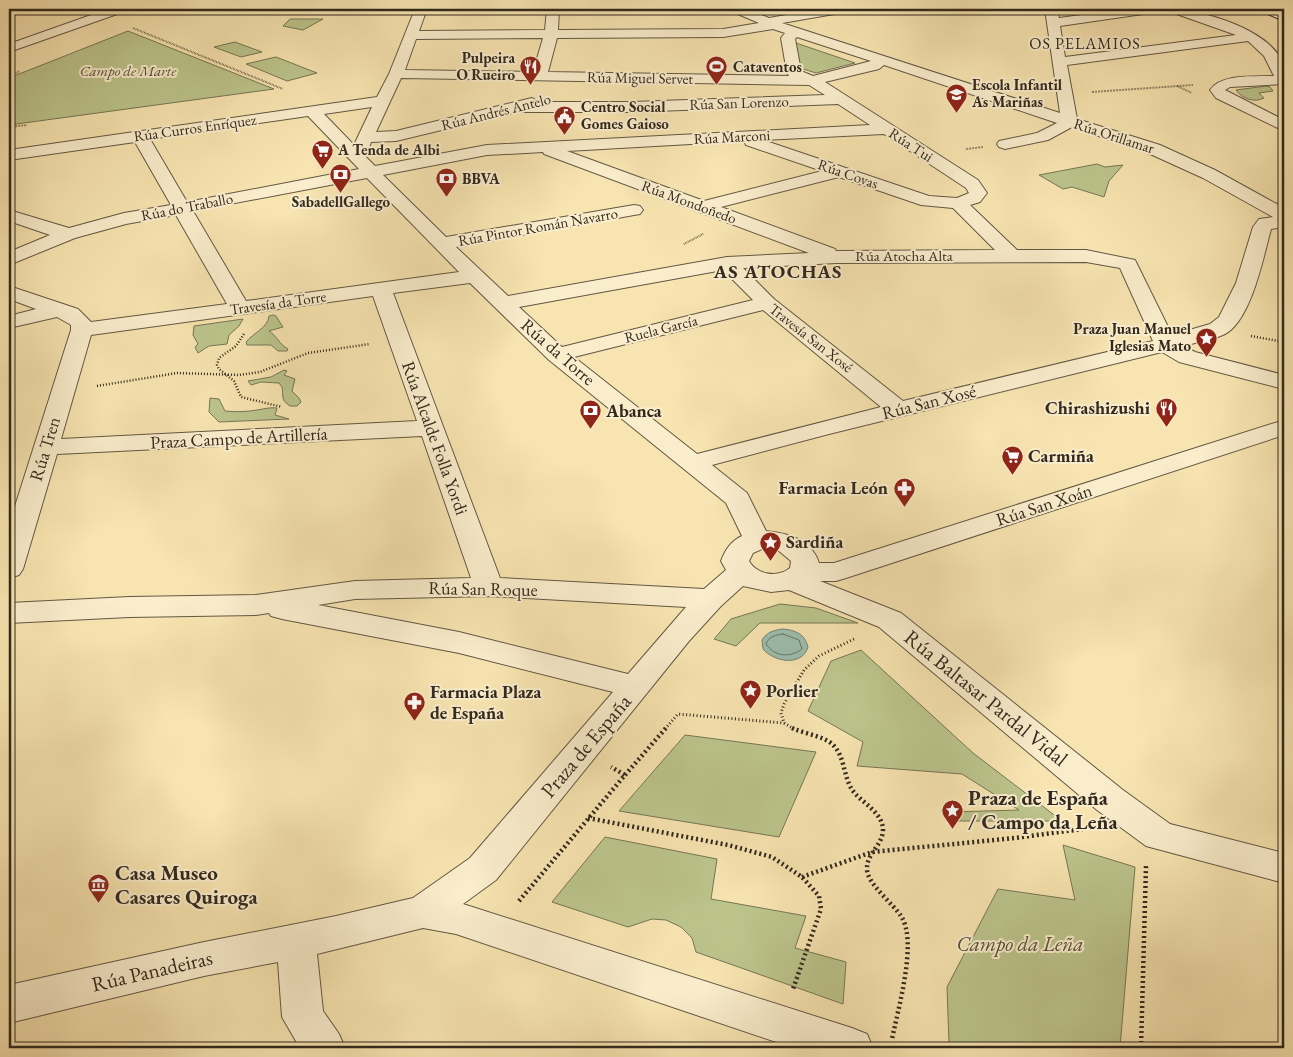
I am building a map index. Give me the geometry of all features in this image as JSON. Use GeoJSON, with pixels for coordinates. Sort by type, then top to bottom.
{"type":"FeatureCollection","features":[{"type":"Feature","properties":{"kind":"street"},"geometry":{"type":"LineString","coordinates":[[9,48],[119,9]]}},
{"type":"Feature","properties":{"kind":"street"},"geometry":{"type":"LineString","coordinates":[[364,165],[365,137],[396,74],[421,9]]}},
{"type":"Feature","properties":{"kind":"street"},"geometry":{"type":"LineString","coordinates":[[539,77],[551,34],[553,9]]}},
{"type":"Feature","properties":{"kind":"street","name":"Rúa Orillamar"},"geometry":{"type":"LineString","coordinates":[[737,9],[794,32],[1154,149],[1183,161],[1284,215]]}},
{"type":"Feature","properties":{"kind":"street"},"geometry":{"type":"LineString","coordinates":[[412,35],[723,33],[840,9]]}},
{"type":"Feature","properties":{"kind":"street"},"geometry":{"type":"LineString","coordinates":[[1005,144],[1042,137],[1070,122],[1052,16],[1150,9]]}},
{"type":"Feature","properties":{"kind":"street"},"geometry":{"type":"LineString","coordinates":[[1175,9],[1230,27],[1251,37],[1270,55],[1284,80],[1230,83],[1222,85],[1216,90],[1221,95],[1284,126]]}},
{"type":"Feature","properties":{"kind":"street"},"geometry":{"type":"LineString","coordinates":[[1267,9],[1284,17]]}},
{"type":"Feature","properties":{"kind":"street","name":"Rúa Tui"},"geometry":{"type":"LineString","coordinates":[[794,32],[788,38],[794,73],[812,81],[842,99],[972,184],[978,193],[974,198],[958,203]]}},
{"type":"Feature","properties":{"kind":"street"},"geometry":{"type":"LineString","coordinates":[[9,37],[41,37]]}},
{"type":"Feature","properties":{"kind":"street"},"geometry":{"type":"LineString","coordinates":[[1060,62],[1251,37]]}},
{"type":"Feature","properties":{"kind":"street","name":"Rúa Miguel Servet"},"geometry":{"type":"LineString","coordinates":[[396,74],[812,81],[874,66],[881,61]]}},
{"type":"Feature","properties":{"kind":"street","name":"Rúa Andrés Antelo"},"geometry":{"type":"LineString","coordinates":[[365,137],[396,136],[626,78]]}},
{"type":"Feature","properties":{"kind":"street","name":"Rúa San Lorenzo"},"geometry":{"type":"LineString","coordinates":[[516,107],[632,107],[842,99]]}},
{"type":"Feature","properties":{"kind":"street","name":"Rúa Curros Enríquez"},"geometry":{"type":"LineString","coordinates":[[9,155],[382,101]]}},
{"type":"Feature","properties":{"kind":"street","name":"Rúa da Torre"},"geometry":{"type":"LineString","coordinates":[[312,111],[442,244],[556,355],[738,499],[749,525],[759,541]]}},
{"type":"Feature","properties":{"kind":"street","name":"Rúa Marconi"},"geometry":{"type":"LineString","coordinates":[[364,165],[487,150],[886,129]]}},
{"type":"Feature","properties":{"kind":"street"},"geometry":{"type":"LineString","coordinates":[[140,136],[240,308]]}},
{"type":"Feature","properties":{"kind":"street","name":"Rúa Covas"},"geometry":{"type":"LineString","coordinates":[[738,137],[927,201],[958,203]]}},
{"type":"Feature","properties":{"kind":"street","name":"Rúa Mondoñedo"},"geometry":{"type":"LineString","coordinates":[[543,147],[836,257]]}},
{"type":"Feature","properties":{"kind":"street","name":"Rúa do Traballo"},"geometry":{"type":"LineString","coordinates":[[9,258],[68,234],[124,219],[182,208],[364,165]]}},
{"type":"Feature","properties":{"kind":"street","name":"Rúa Covas"},"geometry":{"type":"LineString","coordinates":[[704,206],[832,174]]}},
{"type":"Feature","properties":{"kind":"street"},"geometry":{"type":"LineString","coordinates":[[958,203],[1012,256]]}},
{"type":"Feature","properties":{"kind":"street","name":"Rúa Pintor Román Navarro"},"geometry":{"type":"LineString","coordinates":[[442,244],[634,210]]}},
{"type":"Feature","properties":{"kind":"street"},"geometry":{"type":"LineString","coordinates":[[9,215],[68,234]]}},
{"type":"Feature","properties":{"kind":"street","name":"Rúa San Xosé"},"geometry":{"type":"LineString","coordinates":[[692,463],[898,410],[1166,345],[1218,329],[1226,325],[1235,309],[1262,227],[1266,223],[1284,221]]}},
{"type":"Feature","properties":{"kind":"street","name":"Rúa Atocha Alta"},"geometry":{"type":"LineString","coordinates":[[504,303],[727,263],[836,257],[1086,256],[1128,264],[1166,345]]}},
{"type":"Feature","properties":{"kind":"street","name":"Travesía San Xosé"},"geometry":{"type":"LineString","coordinates":[[727,263],[766,304],[822,345],[898,410]]}},
{"type":"Feature","properties":{"kind":"street","name":"Travesía da Torre"},"geometry":{"type":"LineString","coordinates":[[82,330],[474,276]]}},
{"type":"Feature","properties":{"kind":"street","name":"Rúa Alcalde Folla Yordi"},"geometry":{"type":"LineString","coordinates":[[381,289],[489,586]]}},
{"type":"Feature","properties":{"kind":"street"},"geometry":{"type":"LineString","coordinates":[[9,292],[77,318],[81,323],[82,330]]}},
{"type":"Feature","properties":{"kind":"street","name":"Ruela García"},"geometry":{"type":"LineString","coordinates":[[556,355],[766,304]]}},
{"type":"Feature","properties":{"kind":"street"},"geometry":{"type":"LineString","coordinates":[[9,322],[58,310]]}},
{"type":"Feature","properties":{"kind":"street","name":"Rúa Tren"},"geometry":{"type":"LineString","coordinates":[[9,568],[82,330]]}},
{"type":"Feature","properties":{"kind":"street"},"geometry":{"type":"LineString","coordinates":[[1166,345],[1187,357],[1284,382]]}},
{"type":"Feature","properties":{"kind":"street","name":"Rúa San Xoán"},"geometry":{"type":"LineString","coordinates":[[797,576],[836,572],[1284,427]]}},
{"type":"Feature","properties":{"kind":"street","name":"Praza Campo de Artillería"},"geometry":{"type":"LineString","coordinates":[[46,447],[432,428]]}},
{"type":"Feature","properties":{"kind":"street"},"geometry":{"type":"LineString","coordinates":[[767,539],[785,542],[798,550],[805,561],[797,576],[773,583],[755,580],[741,572],[735,561],[738,550],[750,542],[767,539]]}},
{"type":"Feature","properties":{"kind":"street","name":"Praza de España"},"geometry":{"type":"LineString","coordinates":[[296,941],[423,912],[483,869],[678,634],[711,599],[741,572]]}},
{"type":"Feature","properties":{"kind":"street","name":"Rúa Baltasar Pardal Vidal"},"geometry":{"type":"LineString","coordinates":[[797,576],[890,620],[1110,800],[1159,836],[1284,868]]}},
{"type":"Feature","properties":{"kind":"street","name":"Rúa San Roque"},"geometry":{"type":"LineString","coordinates":[[9,612],[129,607],[256,605],[355,590],[489,586],[711,599]]}},
{"type":"Feature","properties":{"kind":"street","name":"Rúa San Roque"},"geometry":{"type":"LineString","coordinates":[[256,605],[360,622],[564,667],[634,687]]}},
{"type":"Feature","properties":{"kind":"street","name":"Praza de España"},"geometry":{"type":"LineString","coordinates":[[423,912],[456,918],[852,1048]]}},
{"type":"Feature","properties":{"kind":"street"},"geometry":{"type":"LineString","coordinates":[[296,941],[303,1017],[324,1048]]}},
{"type":"Feature","properties":{"kind":"street","name":"Rúa Panadeiras"},"geometry":{"type":"LineString","coordinates":[[9,1004],[296,941]]}},
{"type":"Feature","properties":{"kind":"path"},"geometry":{"type":"LineString","coordinates":[[133,28],[285,90],[312,111]]}},
{"type":"Feature","properties":{"kind":"path"},"geometry":{"type":"LineString","coordinates":[[1091,92],[1200,85]]}},
{"type":"Feature","properties":{"kind":"path"},"geometry":{"type":"LineString","coordinates":[[240,308],[248,316],[249,325],[236,346],[219,358],[217,365],[219,369],[234,381],[241,397],[278,404],[295,417],[295,422],[281,436]]}},
{"type":"Feature","properties":{"kind":"path"},"geometry":{"type":"LineString","coordinates":[[62,394],[100,384],[177,373],[227,374],[260,372],[308,353],[400,339]]}},
{"type":"Feature","properties":{"kind":"path"},"geometry":{"type":"LineString","coordinates":[[784,723],[782,713],[784,704],[804,670],[819,656],[862,636]]}},
{"type":"Feature","properties":{"kind":"path"},"geometry":{"type":"LineString","coordinates":[[494,931],[678,714],[784,723],[793,729],[828,741],[839,752],[852,790],[881,819],[883,828],[882,840],[868,859],[867,872],[874,885],[902,918],[909,939],[907,960],[894,1027]]}},
{"type":"Feature","properties":{"kind":"path"},"geometry":{"type":"LineString","coordinates":[[606,764],[625,775]]}},
{"type":"Feature","properties":{"kind":"path"},"geometry":{"type":"LineString","coordinates":[[588,818],[728,845],[772,857],[802,877],[819,896],[821,909],[794,987]]}},
{"type":"Feature","properties":{"kind":"path"},"geometry":{"type":"LineString","coordinates":[[802,877],[872,852],[1016,838],[1082,829],[1095,823]]}},
{"type":"Feature","properties":{"kind":"path"},"geometry":{"type":"LineString","coordinates":[[1140,1048],[1146,860]]}},
{"type":"Feature","properties":{"kind":"green space"},"geometry":{"type":"Polygon","coordinates":[[[290,19],[323,19],[303,30],[283,26],[290,19]]]}},
{"type":"Feature","properties":{"kind":"green space","name":"Campo de Marte"},"geometry":{"type":"Polygon","coordinates":[[[128,31],[274,89],[9,125],[9,78],[128,31]]]}},
{"type":"Feature","properties":{"kind":"green space"},"geometry":{"type":"Polygon","coordinates":[[[235,42],[262,52],[241,57],[214,47],[235,42]]]}},
{"type":"Feature","properties":{"kind":"green space"},"geometry":{"type":"Polygon","coordinates":[[[793,42],[855,63],[816,73],[800,68],[793,42]]]}},
{"type":"Feature","properties":{"kind":"green space"},"geometry":{"type":"Polygon","coordinates":[[[276,57],[317,73],[287,81],[246,64],[276,57]]]}},
{"type":"Feature","properties":{"kind":"green space"},"geometry":{"type":"Polygon","coordinates":[[[1270,87],[1273,91],[1259,93],[1264,98],[1257,100],[1245,98],[1236,90],[1270,87]]]}},
{"type":"Feature","properties":{"kind":"green space"},"geometry":{"type":"Polygon","coordinates":[[[1097,164],[1105,167],[1123,165],[1109,181],[1104,197],[1072,187],[1063,189],[1039,175],[1097,164]]]}},
{"type":"Feature","properties":{"kind":"green space"},"geometry":{"type":"Polygon","coordinates":[[[269,316],[276,316],[283,327],[269,331],[288,349],[287,351],[278,351],[271,345],[247,345],[246,342],[266,324],[269,316]]]}},
{"type":"Feature","properties":{"kind":"green space"},"geometry":{"type":"Polygon","coordinates":[[[243,319],[239,326],[229,335],[227,344],[209,346],[198,353],[195,347],[198,344],[193,335],[194,326],[243,319]]]}},
{"type":"Feature","properties":{"kind":"green space"},"geometry":{"type":"Polygon","coordinates":[[[284,370],[287,371],[284,375],[295,379],[292,391],[301,402],[297,406],[290,406],[285,402],[282,387],[279,383],[261,382],[251,385],[248,381],[271,377],[284,370]]]}},
{"type":"Feature","properties":{"kind":"green space"},"geometry":{"type":"Polygon","coordinates":[[[210,398],[219,399],[225,411],[277,408],[275,415],[289,419],[219,422],[209,412],[210,398]]]}},
{"type":"Feature","properties":{"kind":"green space"},"geometry":{"type":"Polygon","coordinates":[[[780,604],[816,608],[858,623],[760,623],[736,646],[714,639],[731,619],[780,604]]]}},
{"type":"Feature","properties":{"kind":"green space"},"geometry":{"type":"Polygon","coordinates":[[[861,650],[973,753],[1062,821],[952,821],[949,812],[1019,810],[962,774],[857,766],[863,742],[808,711],[831,661],[861,650]]]}},
{"type":"Feature","properties":{"kind":"green space"},"geometry":{"type":"Polygon","coordinates":[[[685,735],[816,752],[779,837],[619,811],[685,735]]]}},
{"type":"Feature","properties":{"kind":"green space"},"geometry":{"type":"Polygon","coordinates":[[[605,837],[717,859],[711,899],[806,916],[795,948],[846,962],[843,1004],[696,952],[692,938],[681,927],[666,920],[652,919],[628,927],[552,902],[605,837]]]}},
{"type":"Feature","properties":{"kind":"green space","name":"Campo da Leña"},"geometry":{"type":"Polygon","coordinates":[[[1063,845],[1135,867],[1120,1048],[1034,1048],[949,1043],[947,987],[998,889],[1075,900],[1063,845]]]}},
{"type":"Feature","properties":{"kind":"water"},"geometry":{"type":"Polygon","coordinates":[[[783,629],[792,630],[805,639],[808,647],[800,658],[794,660],[780,659],[763,649],[762,640],[768,633],[783,629]]]}},
{"type":"Feature","properties":{"kind":"place","name":"Pulpeira O Rueiro"},"geometry":{"type":"Point","coordinates":[531,86]}},
{"type":"Feature","properties":{"kind":"place","name":"Cataventos"},"geometry":{"type":"Point","coordinates":[717,86]}},
{"type":"Feature","properties":{"kind":"place","name":"Escola Infantil As Mariñas"},"geometry":{"type":"Point","coordinates":[956,113]}},
{"type":"Feature","properties":{"kind":"place","name":"Centro Social Gomes Gaioso"},"geometry":{"type":"Point","coordinates":[565,135]}},
{"type":"Feature","properties":{"kind":"place","name":"A Tenda de Albi"},"geometry":{"type":"Point","coordinates":[322,169]}},
{"type":"Feature","properties":{"kind":"place","name":"SabadellGallego"},"geometry":{"type":"Point","coordinates":[341,193]}},
{"type":"Feature","properties":{"kind":"place","name":"BBVA"},"geometry":{"type":"Point","coordinates":[446,198]}},
{"type":"Feature","properties":{"kind":"place","name":"Praza Juan Manuel Iglesias Mato"},"geometry":{"type":"Point","coordinates":[1207,357]}},
{"type":"Feature","properties":{"kind":"place","name":"Chirashizushi"},"geometry":{"type":"Point","coordinates":[1166,427]}},
{"type":"Feature","properties":{"kind":"place","name":"Abanca"},"geometry":{"type":"Point","coordinates":[590,430]}},
{"type":"Feature","properties":{"kind":"place","name":"Carmiña"},"geometry":{"type":"Point","coordinates":[1012,475]}},
{"type":"Feature","properties":{"kind":"place","name":"Farmacia León"},"geometry":{"type":"Point","coordinates":[904,507]}},
{"type":"Feature","properties":{"kind":"place","name":"Sardiña"},"geometry":{"type":"Point","coordinates":[770,561]}},
{"type":"Feature","properties":{"kind":"place","name":"Porlier"},"geometry":{"type":"Point","coordinates":[750,710]}},
{"type":"Feature","properties":{"kind":"place","name":"Farmacia Plaza de España"},"geometry":{"type":"Point","coordinates":[414,721]}},
{"type":"Feature","properties":{"kind":"place","name":"Praza de España / Campo da Leña"},"geometry":{"type":"Point","coordinates":[952,829]}},
{"type":"Feature","properties":{"kind":"place","name":"Casa Museo Casares Quiroga"},"geometry":{"type":"Point","coordinates":[99,904]}},
{"type":"Feature","properties":{"kind":"district","name":"OS PELAMIOS"},"geometry":{"type":"Point","coordinates":[1085,43]}},
{"type":"Feature","properties":{"kind":"district","name":"AS ATOCHAS"},"geometry":{"type":"Point","coordinates":[778,271]}}]}
